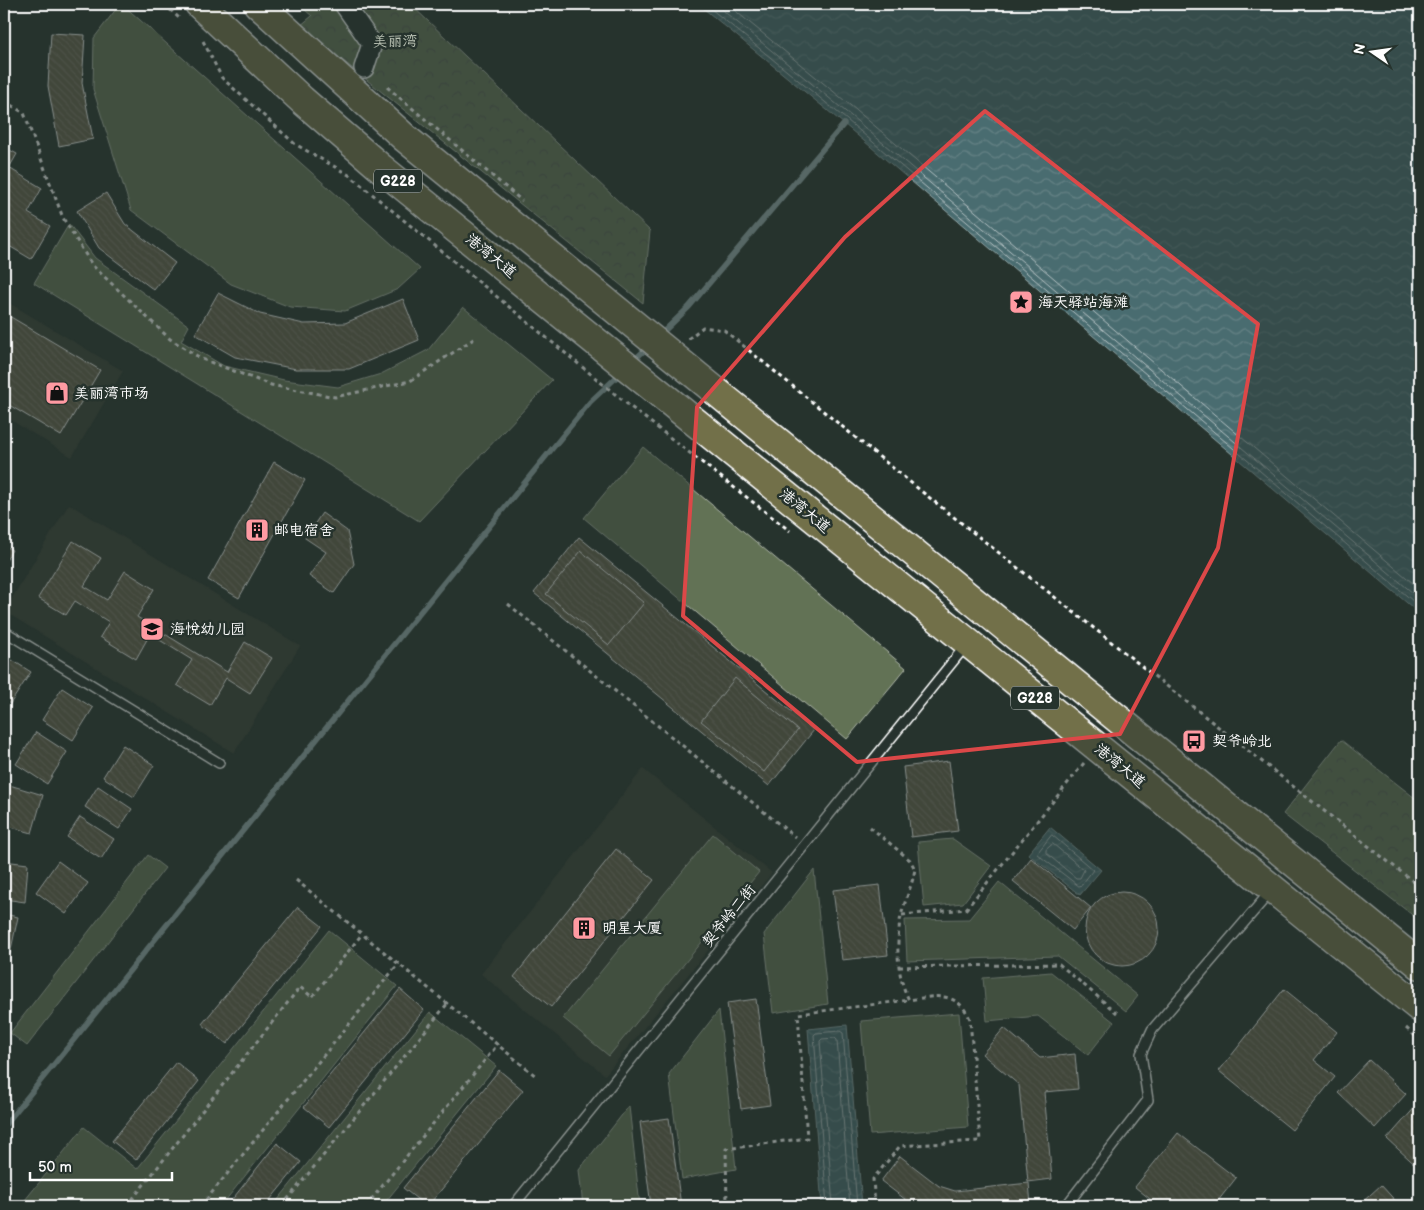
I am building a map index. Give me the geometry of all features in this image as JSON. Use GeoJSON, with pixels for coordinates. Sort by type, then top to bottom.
{"type":"FeatureCollection","features":[{"type":"Feature","properties":{"kind":"highway","name":"G228"},"geometry":{"type":"LineString","coordinates":[[258,4],[405,138],[628,321],[680,349],[1420,965]]}},
{"type":"Feature","properties":{"kind":"highway","name":"港湾大道"},"geometry":{"type":"LineString","coordinates":[[191,12],[296,94],[381,168],[606,348],[967,644],[1420,1008]]}},
{"type":"Feature","properties":{"kind":"street"},"geometry":{"type":"LineString","coordinates":[[344,4],[372,44],[364,68]]}},
{"type":"Feature","properties":{"kind":"lane"},"geometry":{"type":"LineString","coordinates":[[4,631],[219,763]]}},
{"type":"Feature","properties":{"kind":"lane","name":"契爷岭二街"},"geometry":{"type":"LineString","coordinates":[[513,1206],[967,644]]}},
{"type":"Feature","properties":{"kind":"lane"},"geometry":{"type":"LineString","coordinates":[[1066,1206],[1148,1100],[1141,1054],[1152,1030],[1273,889]]}},
{"type":"Feature","properties":{"kind":"path"},"geometry":{"type":"LineString","coordinates":[[164,4],[191,12]]}},
{"type":"Feature","properties":{"kind":"path"},"geometry":{"type":"LineString","coordinates":[[202,38],[222,78],[295,144],[349,175],[632,408]]}},
{"type":"Feature","properties":{"kind":"path"},"geometry":{"type":"LineString","coordinates":[[364,68],[524,203]]}},
{"type":"Feature","properties":{"kind":"path"},"geometry":{"type":"LineString","coordinates":[[4,101],[24,113],[63,218],[92,265],[170,339],[202,359],[271,385],[335,397],[410,381],[475,338]]}},
{"type":"Feature","properties":{"kind":"path"},"geometry":{"type":"LineString","coordinates":[[680,349],[703,327],[724,330],[921,491],[1420,888]]}},
{"type":"Feature","properties":{"kind":"path"},"geometry":{"type":"LineString","coordinates":[[508,604],[805,845]]}},
{"type":"Feature","properties":{"kind":"path"},"geometry":{"type":"LineString","coordinates":[[902,915],[966,909],[1084,763]]}},
{"type":"Feature","properties":{"kind":"path"},"geometry":{"type":"LineString","coordinates":[[870,827],[910,860],[915,869],[902,915],[899,967],[901,986],[909,1000]]}},
{"type":"Feature","properties":{"kind":"path"},"geometry":{"type":"LineString","coordinates":[[296,880],[537,1077]]}},
{"type":"Feature","properties":{"kind":"path"},"geometry":{"type":"LineString","coordinates":[[127,1206],[300,987],[312,997],[362,934]]}},
{"type":"Feature","properties":{"kind":"path"},"geometry":{"type":"LineString","coordinates":[[202,1206],[399,963]]}},
{"type":"Feature","properties":{"kind":"path"},"geometry":{"type":"LineString","coordinates":[[899,967],[1060,964],[1118,1013]]}},
{"type":"Feature","properties":{"kind":"path"},"geometry":{"type":"LineString","coordinates":[[727,1206],[726,1149],[807,1138],[798,1014],[938,996],[949,998],[965,1010],[970,1019],[980,1141],[900,1146],[873,1179],[875,1206]]}},
{"type":"Feature","properties":{"kind":"path"},"geometry":{"type":"LineString","coordinates":[[282,1206],[448,1003]]}},
{"type":"Feature","properties":{"kind":"path"},"geometry":{"type":"LineString","coordinates":[[366,1206],[498,1044]]}},
{"type":"Feature","properties":{"kind":"highlighted area"},"geometry":{"type":"Polygon","coordinates":[[[985,111],[1258,324],[1218,548],[1120,734],[857,762],[683,616],[697,407],[845,237],[985,111]]]}},
{"type":"Feature","properties":{"kind":"shaded area","name":"美丽湾市场"},"geometry":{"type":"Polygon","coordinates":[[[4,300],[123,371],[72,457],[4,416],[4,300]]]}},
{"type":"Feature","properties":{"kind":"shaded area","name":"海悦幼儿园"},"geometry":{"type":"Polygon","coordinates":[[[69,504],[300,646],[234,753],[4,611],[69,504]]]}},
{"type":"Feature","properties":{"kind":"shaded area"},"geometry":{"type":"Polygon","coordinates":[[[643,769],[772,873],[605,1075],[481,974],[643,769]]]}},
{"type":"Feature","properties":{"kind":"green space"},"geometry":{"type":"Polygon","coordinates":[[[120,4],[420,269],[398,289],[345,311],[290,307],[231,284],[131,210],[93,89],[94,38],[120,4]]]}},
{"type":"Feature","properties":{"kind":"green space","name":"美丽湾"},"geometry":{"type":"Polygon","coordinates":[[[298,4],[410,4],[650,231],[643,303],[300,26],[312,16],[298,4]]]}},
{"type":"Feature","properties":{"kind":"green space"},"geometry":{"type":"Polygon","coordinates":[[[69,224],[95,258],[189,326],[181,341],[224,366],[284,380],[338,387],[381,374],[428,350],[463,307],[552,380],[419,521],[34,283],[69,224]]]}},
{"type":"Feature","properties":{"kind":"green space"},"geometry":{"type":"Polygon","coordinates":[[[643,447],[906,668],[847,739],[584,518],[643,447]]]}},
{"type":"Feature","properties":{"kind":"green space"},"geometry":{"type":"Polygon","coordinates":[[[1341,740],[1420,802],[1420,921],[1283,814],[1341,740]]]}},
{"type":"Feature","properties":{"kind":"green space"},"geometry":{"type":"Polygon","coordinates":[[[713,834],[759,872],[609,1056],[563,1018],[713,834]]]}},
{"type":"Feature","properties":{"kind":"green space"},"geometry":{"type":"Polygon","coordinates":[[[953,839],[991,866],[963,903],[924,907],[918,842],[953,839]]]}},
{"type":"Feature","properties":{"kind":"green space"},"geometry":{"type":"Polygon","coordinates":[[[148,855],[165,868],[27,1046],[10,1033],[148,855]]]}},
{"type":"Feature","properties":{"kind":"green space"},"geometry":{"type":"Polygon","coordinates":[[[814,870],[828,1004],[773,1013],[764,934],[814,870]]]}},
{"type":"Feature","properties":{"kind":"green space"},"geometry":{"type":"Polygon","coordinates":[[[999,882],[1138,996],[1126,1011],[1058,956],[907,961],[905,920],[969,919],[999,882]]]}},
{"type":"Feature","properties":{"kind":"green space"},"geometry":{"type":"Polygon","coordinates":[[[329,930],[397,986],[221,1206],[21,1205],[84,1127],[137,1169],[329,930]]]}},
{"type":"Feature","properties":{"kind":"green space"},"geometry":{"type":"Polygon","coordinates":[[[1051,972],[1114,1022],[1088,1055],[1038,1016],[987,1021],[983,978],[1051,972]]]}},
{"type":"Feature","properties":{"kind":"green space"},"geometry":{"type":"Polygon","coordinates":[[[719,1010],[736,1169],[682,1179],[669,1074],[719,1010]]]}},
{"type":"Feature","properties":{"kind":"green space"},"geometry":{"type":"Polygon","coordinates":[[[430,1012],[496,1066],[382,1206],[273,1206],[430,1012]]]}},
{"type":"Feature","properties":{"kind":"green space"},"geometry":{"type":"Polygon","coordinates":[[[959,1013],[968,1127],[870,1135],[861,1021],[959,1013]]]}},
{"type":"Feature","properties":{"kind":"green space"},"geometry":{"type":"Polygon","coordinates":[[[629,1106],[640,1206],[583,1206],[579,1170],[629,1106]]]}},
{"type":"Feature","properties":{"kind":"water"},"geometry":{"type":"Polygon","coordinates":[[[698,4],[1420,4],[1420,614],[844,124],[698,4]]]}},
{"type":"Feature","properties":{"kind":"water"},"geometry":{"type":"Polygon","coordinates":[[[1050,827],[1101,870],[1080,895],[1028,854],[1050,827]]]}},
{"type":"Feature","properties":{"kind":"water"},"geometry":{"type":"Polygon","coordinates":[[[847,1025],[862,1206],[822,1206],[808,1029],[847,1025]]]}},
{"type":"Feature","properties":{"kind":"building"},"geometry":{"type":"Polygon","coordinates":[[[51,33],[85,35],[82,83],[93,139],[59,146],[48,86],[51,33]]]}},
{"type":"Feature","properties":{"kind":"building"},"geometry":{"type":"Polygon","coordinates":[[[4,147],[17,154],[9,168],[42,188],[28,213],[50,226],[31,259],[4,243],[4,147]]]}},
{"type":"Feature","properties":{"kind":"building"},"geometry":{"type":"Polygon","coordinates":[[[106,193],[125,224],[175,263],[154,290],[99,248],[77,211],[106,193]]]}},
{"type":"Feature","properties":{"kind":"building"},"geometry":{"type":"Polygon","coordinates":[[[218,293],[260,314],[304,324],[345,323],[403,299],[419,340],[349,369],[296,369],[235,357],[195,334],[218,293]]]}},
{"type":"Feature","properties":{"kind":"building","name":"美丽湾市场"},"geometry":{"type":"Polygon","coordinates":[[[4,313],[100,370],[61,436],[4,402],[4,313]]]}},
{"type":"Feature","properties":{"kind":"building","name":"邮电宿舍"},"geometry":{"type":"Polygon","coordinates":[[[274,462],[305,480],[239,598],[208,580],[274,462]]]}},
{"type":"Feature","properties":{"kind":"building"},"geometry":{"type":"Polygon","coordinates":[[[322,513],[347,531],[354,564],[334,593],[309,576],[326,552],[305,538],[322,513]]]}},
{"type":"Feature","properties":{"kind":"building"},"geometry":{"type":"Polygon","coordinates":[[[579,537],[814,730],[769,786],[534,593],[579,537]]]}},
{"type":"Feature","properties":{"kind":"building"},"geometry":{"type":"Polygon","coordinates":[[[73,541],[101,558],[84,586],[107,600],[125,571],[154,589],[137,617],[227,672],[245,642],[272,658],[250,693],[226,678],[210,705],[177,685],[192,660],[150,634],[136,659],[100,637],[109,622],[75,601],[66,615],[38,598],[73,541]]]}},
{"type":"Feature","properties":{"kind":"building"},"geometry":{"type":"Polygon","coordinates":[[[4,545],[12,550],[4,564],[4,545]]]}},
{"type":"Feature","properties":{"kind":"building"},"geometry":{"type":"Polygon","coordinates":[[[581,551],[644,603],[609,645],[546,594],[581,551]]]}},
{"type":"Feature","properties":{"kind":"building"},"geometry":{"type":"Polygon","coordinates":[[[4,655],[31,672],[10,704],[4,700],[4,655]]]}},
{"type":"Feature","properties":{"kind":"building"},"geometry":{"type":"Polygon","coordinates":[[[735,678],[798,730],[764,772],[701,721],[735,678]]]}},
{"type":"Feature","properties":{"kind":"building"},"geometry":{"type":"Polygon","coordinates":[[[62,688],[93,708],[73,740],[42,720],[62,688]]]}},
{"type":"Feature","properties":{"kind":"building"},"geometry":{"type":"Polygon","coordinates":[[[36,732],[67,752],[47,784],[16,764],[36,732]]]}},
{"type":"Feature","properties":{"kind":"building"},"geometry":{"type":"Polygon","coordinates":[[[123,745],[154,765],[134,797],[103,777],[123,745]]]}},
{"type":"Feature","properties":{"kind":"building"},"geometry":{"type":"Polygon","coordinates":[[[949,761],[958,831],[911,837],[903,767],[949,761]]]}},
{"type":"Feature","properties":{"kind":"building"},"geometry":{"type":"Polygon","coordinates":[[[6,784],[43,795],[32,833],[4,825],[4,791],[6,784]]]}},
{"type":"Feature","properties":{"kind":"building"},"geometry":{"type":"Polygon","coordinates":[[[98,786],[132,809],[119,829],[85,807],[98,786]]]}},
{"type":"Feature","properties":{"kind":"building"},"geometry":{"type":"Polygon","coordinates":[[[80,817],[114,839],[101,859],[67,837],[80,817]]]}},
{"type":"Feature","properties":{"kind":"building","name":"明星大厦"},"geometry":{"type":"Polygon","coordinates":[[[616,849],[654,880],[551,1007],[514,977],[616,849]]]}},
{"type":"Feature","properties":{"kind":"building"},"geometry":{"type":"Polygon","coordinates":[[[1031,858],[1091,908],[1073,930],[1013,881],[1031,858]]]}},
{"type":"Feature","properties":{"kind":"building"},"geometry":{"type":"Polygon","coordinates":[[[4,861],[28,864],[25,902],[4,899],[4,861]]]}},
{"type":"Feature","properties":{"kind":"building"},"geometry":{"type":"Polygon","coordinates":[[[58,861],[88,883],[66,914],[36,892],[58,861]]]}},
{"type":"Feature","properties":{"kind":"building"},"geometry":{"type":"Polygon","coordinates":[[[880,885],[888,955],[842,960],[833,890],[880,885]]]}},
{"type":"Feature","properties":{"kind":"building"},"geometry":{"type":"Polygon","coordinates":[[[1122,892],[1136,895],[1148,903],[1156,915],[1159,929],[1156,943],[1148,955],[1136,963],[1122,966],[1108,963],[1096,955],[1088,943],[1085,929],[1088,915],[1096,903],[1108,895],[1122,892]]]}},
{"type":"Feature","properties":{"kind":"building"},"geometry":{"type":"Polygon","coordinates":[[[298,907],[322,926],[227,1044],[202,1024],[298,907]]]}},
{"type":"Feature","properties":{"kind":"building"},"geometry":{"type":"Polygon","coordinates":[[[4,914],[18,917],[10,954],[4,953],[4,914]]]}},
{"type":"Feature","properties":{"kind":"building"},"geometry":{"type":"Polygon","coordinates":[[[400,989],[424,1010],[329,1127],[304,1107],[400,989]]]}},
{"type":"Feature","properties":{"kind":"building"},"geometry":{"type":"Polygon","coordinates":[[[1284,989],[1337,1032],[1314,1060],[1335,1077],[1292,1130],[1219,1071],[1284,989]]]}},
{"type":"Feature","properties":{"kind":"building"},"geometry":{"type":"Polygon","coordinates":[[[756,999],[770,1105],[741,1109],[727,1003],[756,999]]]}},
{"type":"Feature","properties":{"kind":"building"},"geometry":{"type":"Polygon","coordinates":[[[1004,1028],[1040,1058],[1075,1054],[1078,1089],[1044,1092],[1052,1179],[1028,1182],[1019,1085],[982,1054],[1004,1028]]]}},
{"type":"Feature","properties":{"kind":"building"},"geometry":{"type":"Polygon","coordinates":[[[1369,1060],[1406,1094],[1375,1128],[1338,1093],[1369,1060]]]}},
{"type":"Feature","properties":{"kind":"building"},"geometry":{"type":"Polygon","coordinates":[[[176,1062],[199,1081],[136,1160],[112,1141],[176,1062]]]}},
{"type":"Feature","properties":{"kind":"building"},"geometry":{"type":"Polygon","coordinates":[[[499,1070],[523,1090],[428,1206],[426,1206],[403,1188],[499,1070]]]}},
{"type":"Feature","properties":{"kind":"building"},"geometry":{"type":"Polygon","coordinates":[[[1418,1104],[1420,1107],[1420,1169],[1387,1139],[1418,1104]]]}},
{"type":"Feature","properties":{"kind":"building"},"geometry":{"type":"Polygon","coordinates":[[[669,1118],[681,1206],[651,1206],[640,1122],[669,1118]]]}},
{"type":"Feature","properties":{"kind":"building"},"geometry":{"type":"Polygon","coordinates":[[[1178,1133],[1236,1178],[1214,1206],[1159,1206],[1135,1187],[1178,1133]]]}},
{"type":"Feature","properties":{"kind":"building"},"geometry":{"type":"Polygon","coordinates":[[[277,1143],[301,1162],[265,1206],[227,1206],[277,1143]]]}},
{"type":"Feature","properties":{"kind":"building"},"geometry":{"type":"Polygon","coordinates":[[[900,1156],[939,1186],[955,1191],[1029,1183],[1031,1205],[914,1206],[881,1181],[900,1156]]]}},
{"type":"Feature","properties":{"kind":"building"},"geometry":{"type":"Polygon","coordinates":[[[1381,1185],[1400,1206],[1358,1206],[1381,1185]]]}},
{"type":"Feature","properties":{"kind":"waterway"},"geometry":{"type":"LineString","coordinates":[[659,336],[689,307],[844,124]]}},
{"type":"Feature","properties":{"kind":"waterway"},"geometry":{"type":"LineString","coordinates":[[632,362],[649,346]]}},
{"type":"Feature","properties":{"kind":"waterway"},"geometry":{"type":"LineString","coordinates":[[4,1126],[590,402],[622,372]]}},
{"type":"Feature","properties":{"kind":"place","name":"海天驿站海滩"},"geometry":{"type":"Point","coordinates":[1021,302]}},
{"type":"Feature","properties":{"kind":"place","name":"美丽湾市场"},"geometry":{"type":"Point","coordinates":[57,393]}},
{"type":"Feature","properties":{"kind":"place","name":"邮电宿舍"},"geometry":{"type":"Point","coordinates":[257,530]}},
{"type":"Feature","properties":{"kind":"place","name":"海悦幼儿园"},"geometry":{"type":"Point","coordinates":[152,629]}},
{"type":"Feature","properties":{"kind":"place","name":"契爷岭北"},"geometry":{"type":"Point","coordinates":[1194,741]}},
{"type":"Feature","properties":{"kind":"place","name":"明星大厦"},"geometry":{"type":"Point","coordinates":[584,928]}}]}
